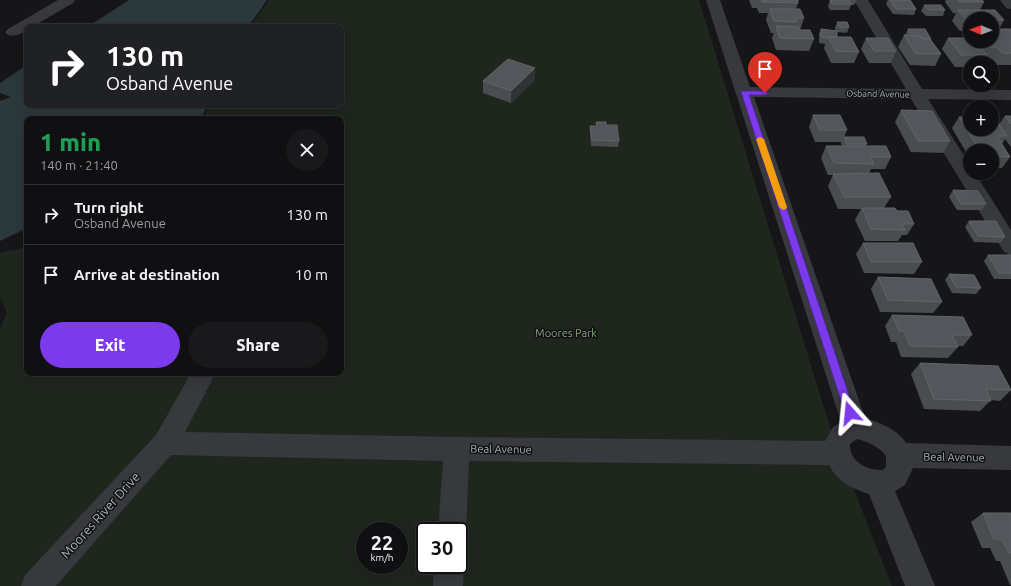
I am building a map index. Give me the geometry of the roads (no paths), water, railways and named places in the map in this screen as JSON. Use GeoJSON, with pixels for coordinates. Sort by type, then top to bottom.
{"type":"FeatureCollection","features":[{"type":"Feature","properties":{"kind":"street"},"geometry":{"type":"LineString","coordinates":[[27,24],[68,0]]}},
{"type":"Feature","properties":{"kind":"street"},"geometry":{"type":"LineString","coordinates":[[713,0],[745,92],[847,405],[856,428]]}},
{"type":"Feature","properties":{"kind":"street"},"geometry":{"type":"LineString","coordinates":[[861,0],[909,78],[917,95],[1011,247]]}},
{"type":"Feature","properties":{"kind":"street"},"geometry":{"type":"LineString","coordinates":[[1007,0],[1011,5]]}},
{"type":"Feature","properties":{"kind":"street"},"geometry":{"type":"LineString","coordinates":[[13,32],[24,26]]}},
{"type":"Feature","properties":{"kind":"street","name":"Osband Avenue"},"geometry":{"type":"LineString","coordinates":[[745,92],[1011,95]]}},
{"type":"Feature","properties":{"kind":"street","name":"Moores River Drive"},"geometry":{"type":"LineString","coordinates":[[36,586],[165,443],[201,378]]}},
{"type":"Feature","properties":{"kind":"street"},"geometry":{"type":"LineString","coordinates":[[856,428],[876,432],[893,446],[898,454],[900,463],[899,471],[890,480],[878,483],[868,482],[857,477],[841,462],[837,446],[838,439],[842,433],[856,428]]}},
{"type":"Feature","properties":{"kind":"street","name":"Beal Avenue"},"geometry":{"type":"LineString","coordinates":[[165,443],[457,449],[838,453]]}},
{"type":"Feature","properties":{"kind":"street"},"geometry":{"type":"LineString","coordinates":[[453,522],[457,449]]}},
{"type":"Feature","properties":{"kind":"street","name":"Beal Avenue"},"geometry":{"type":"LineString","coordinates":[[898,454],[911,456],[1011,458]]}},
{"type":"Feature","properties":{"kind":"street"},"geometry":{"type":"LineString","coordinates":[[878,483],[920,586]]}},
{"type":"Feature","properties":{"kind":"street"},"geometry":{"type":"LineString","coordinates":[[448,586],[449,574]]}},
{"type":"Feature","properties":{"kind":"park label","name":"Moores Park"},"geometry":{"type":"Point","coordinates":[566,333]}}]}
